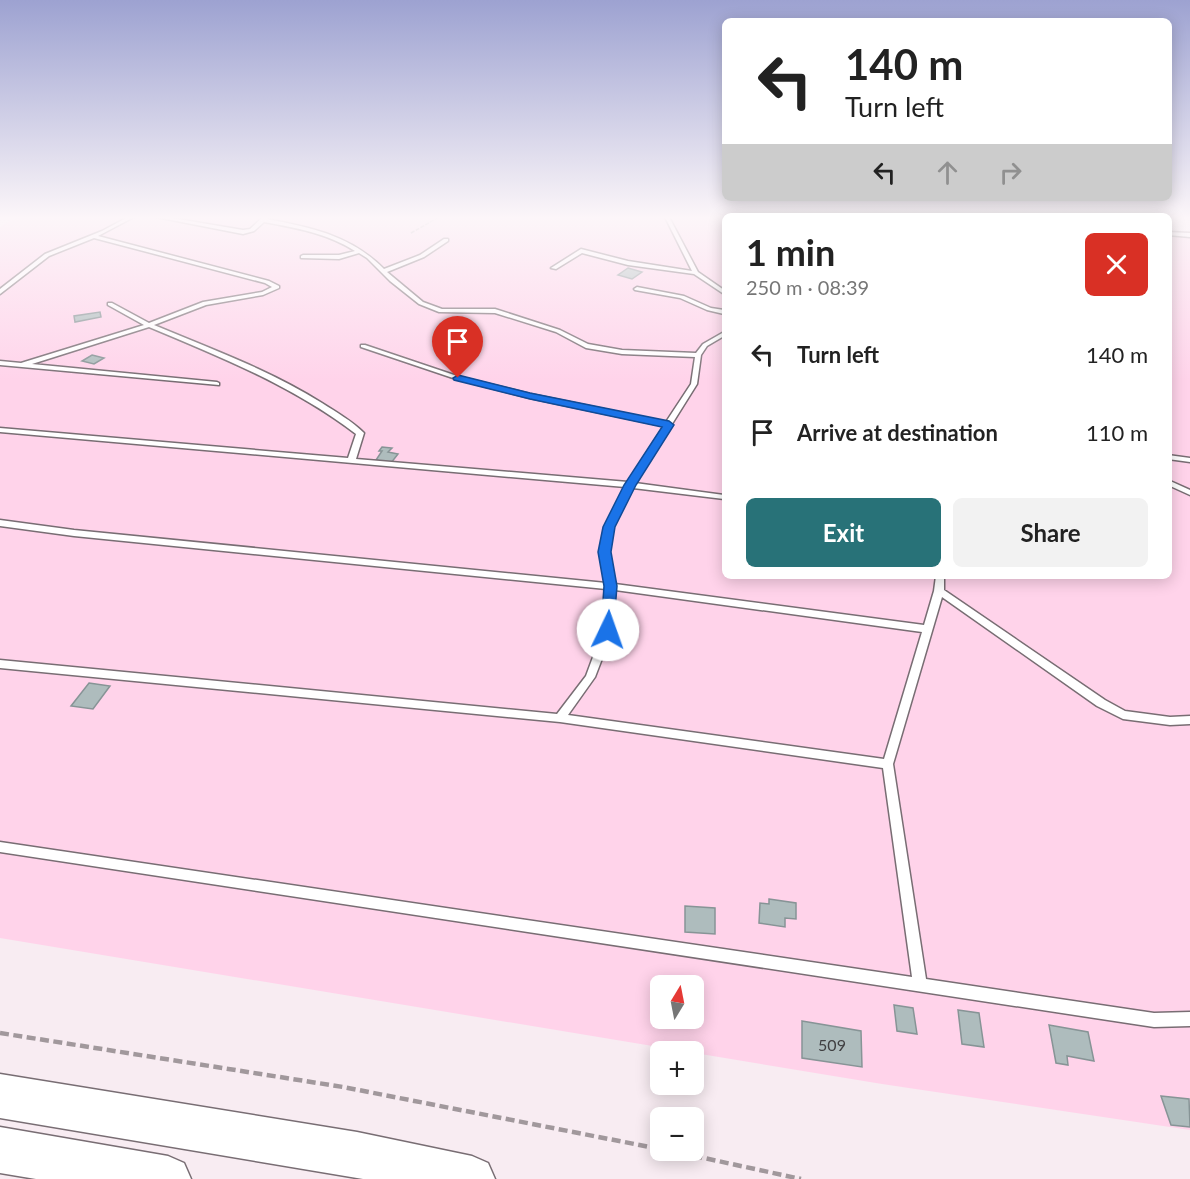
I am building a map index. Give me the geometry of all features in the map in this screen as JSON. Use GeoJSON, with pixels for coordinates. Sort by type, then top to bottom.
{"type":"FeatureCollection","features":[{"type":"Feature","properties":{"kind":"main road"},"geometry":{"type":"LineString","coordinates":[[0,1096],[357,1155],[472,1179]]}},
{"type":"Feature","properties":{"kind":"main road"},"geometry":{"type":"LineString","coordinates":[[0,1150],[168,1179]]}},
{"type":"Feature","properties":{"kind":"lane"},"geometry":{"type":"LineString","coordinates":[[0,292],[25,272]]}},
{"type":"Feature","properties":{"kind":"lane"},"geometry":{"type":"LineString","coordinates":[[22,365],[149,325],[205,303],[270,291],[277,287],[231,272]]}},
{"type":"Feature","properties":{"kind":"lane"},"geometry":{"type":"LineString","coordinates":[[384,272],[421,303],[441,311],[495,311],[558,331],[586,346],[622,352],[698,355]]}},
{"type":"Feature","properties":{"kind":"lane"},"geometry":{"type":"LineString","coordinates":[[689,272],[696,273],[722,291]]}},
{"type":"Feature","properties":{"kind":"lane"},"geometry":{"type":"LineString","coordinates":[[637,289],[682,297],[709,309],[722,312]]}},
{"type":"Feature","properties":{"kind":"lane"},"geometry":{"type":"LineString","coordinates":[[110,304],[149,325],[279,380],[339,416],[360,433],[351,460]]}},
{"type":"Feature","properties":{"kind":"lane"},"geometry":{"type":"LineString","coordinates":[[560,718],[591,677],[608,630],[611,586],[604,552],[609,527],[630,485],[694,384],[698,355],[705,345],[722,335]]}},
{"type":"Feature","properties":{"kind":"lane"},"geometry":{"type":"LineString","coordinates":[[363,346],[458,378],[530,396],[669,425]]}},
{"type":"Feature","properties":{"kind":"lane"},"geometry":{"type":"LineString","coordinates":[[0,363],[217,384]]}},
{"type":"Feature","properties":{"kind":"lane"},"geometry":{"type":"LineString","coordinates":[[0,430],[630,485],[722,497]]}},
{"type":"Feature","properties":{"kind":"lane"},"geometry":{"type":"LineString","coordinates":[[1172,458],[1190,460]]}},
{"type":"Feature","properties":{"kind":"lane"},"geometry":{"type":"LineString","coordinates":[[1172,484],[1190,493]]}},
{"type":"Feature","properties":{"kind":"lane"},"geometry":{"type":"LineString","coordinates":[[0,524],[611,586],[928,629]]}},
{"type":"Feature","properties":{"kind":"lane"},"geometry":{"type":"LineString","coordinates":[[920,985],[888,764],[939,591],[940,579]]}},
{"type":"Feature","properties":{"kind":"lane"},"geometry":{"type":"LineString","coordinates":[[939,591],[1101,703],[1122,715],[1170,721],[1190,720]]}},
{"type":"Feature","properties":{"kind":"lane"},"geometry":{"type":"LineString","coordinates":[[0,664],[560,718],[888,764]]}},
{"type":"Feature","properties":{"kind":"lane"},"geometry":{"type":"LineString","coordinates":[[0,847],[1154,1020],[1190,1019]]}},
{"type":"Feature","properties":{"kind":"path"},"geometry":{"type":"LineString","coordinates":[[0,1033],[342,1087],[650,1147]]}},
{"type":"Feature","properties":{"kind":"path"},"geometry":{"type":"LineString","coordinates":[[704,1158],[801,1179]]}},
{"type":"Feature","properties":{"kind":"shaded area"},"geometry":{"type":"Polygon","coordinates":[[[0,272],[722,272],[722,579],[1172,579],[1172,272],[1190,272],[1190,1130],[882,1084],[704,1055],[704,1041],[650,1041],[650,1046],[0,938],[0,272]]]}},
{"type":"Feature","properties":{"kind":"building"},"geometry":{"type":"Polygon","coordinates":[[[622,272],[642,272],[632,279],[618,275],[622,272]]]}},
{"type":"Feature","properties":{"kind":"building"},"geometry":{"type":"Polygon","coordinates":[[[100,312],[101,317],[75,322],[74,316],[100,312]]]}},
{"type":"Feature","properties":{"kind":"building"},"geometry":{"type":"Polygon","coordinates":[[[92,355],[104,358],[94,364],[82,361],[92,355]]]}},
{"type":"Feature","properties":{"kind":"building"},"geometry":{"type":"Polygon","coordinates":[[[382,447],[392,448],[388,452],[398,454],[391,463],[376,460],[382,447]]]}},
{"type":"Feature","properties":{"kind":"building"},"geometry":{"type":"Polygon","coordinates":[[[89,683],[110,686],[93,709],[71,706],[89,683]]]}},
{"type":"Feature","properties":{"kind":"building"},"geometry":{"type":"Polygon","coordinates":[[[769,899],[796,903],[796,919],[785,918],[785,927],[759,923],[760,903],[769,904],[769,899]]]}},
{"type":"Feature","properties":{"kind":"building"},"geometry":{"type":"Polygon","coordinates":[[[685,906],[715,908],[715,934],[685,932],[685,906]]]}},
{"type":"Feature","properties":{"kind":"building"},"geometry":{"type":"Polygon","coordinates":[[[894,1005],[913,1008],[917,1034],[897,1031],[894,1005]]]}},
{"type":"Feature","properties":{"kind":"building"},"geometry":{"type":"Polygon","coordinates":[[[958,1010],[979,1013],[984,1047],[962,1044],[958,1010]]]}},
{"type":"Feature","properties":{"kind":"building"},"geometry":{"type":"Polygon","coordinates":[[[802,1021],[861,1031],[862,1067],[802,1058],[802,1021]]]}},
{"type":"Feature","properties":{"kind":"building"},"geometry":{"type":"Polygon","coordinates":[[[1049,1025],[1088,1032],[1094,1061],[1067,1056],[1068,1065],[1056,1063],[1049,1025]]]}},
{"type":"Feature","properties":{"kind":"building"},"geometry":{"type":"Polygon","coordinates":[[[1161,1096],[1189,1099],[1190,1127],[1171,1125],[1161,1096]]]}},
{"type":"Feature","properties":{"kind":"route"},"geometry":{"type":"LineString","coordinates":[[458,378],[530,396],[669,425],[630,485],[609,527],[604,552],[611,586],[608,630]]}}]}
